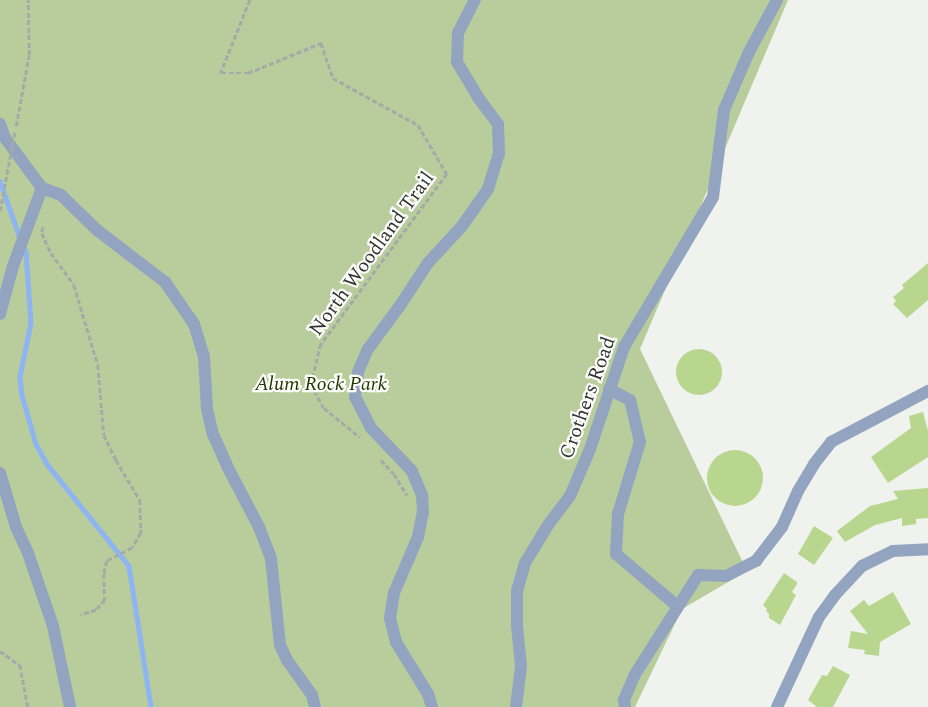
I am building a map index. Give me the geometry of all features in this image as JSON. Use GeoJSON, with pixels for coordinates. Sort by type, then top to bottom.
{"type":"FeatureCollection","features":[{"type":"Feature","properties":{"kind":"street"},"geometry":{"type":"LineString","coordinates":[[432,707],[428,694],[396,642],[390,618],[394,593],[418,537],[423,512],[422,495],[412,471],[370,428],[355,397],[358,372],[368,349],[428,263],[462,226],[488,189],[499,154],[498,124],[458,62],[458,33],[475,0]]}},
{"type":"Feature","properties":{"kind":"street","name":"Crothers Road"},"geometry":{"type":"LineString","coordinates":[[516,707],[521,666],[517,626],[517,591],[525,563],[548,525],[570,496],[590,450],[624,347],[713,197],[724,110],[749,52],[777,0]]}},
{"type":"Feature","properties":{"kind":"street"},"geometry":{"type":"LineString","coordinates":[[0,124],[5,138],[42,188],[61,195],[97,230],[165,282],[194,324],[204,357],[208,409],[213,434],[227,466],[259,526],[271,559],[280,644],[287,660],[312,695],[315,707]]}},
{"type":"Feature","properties":{"kind":"street"},"geometry":{"type":"LineString","coordinates":[[0,314],[12,266],[42,188]]}},
{"type":"Feature","properties":{"kind":"street"},"geometry":{"type":"LineString","coordinates":[[609,389],[630,400],[640,442],[618,514],[616,554],[677,606]]}},
{"type":"Feature","properties":{"kind":"street"},"geometry":{"type":"LineString","coordinates":[[626,707],[624,700],[634,676],[698,575],[726,576],[756,560],[782,527],[798,491],[814,464],[831,442],[928,390]]}},
{"type":"Feature","properties":{"kind":"street"},"geometry":{"type":"LineString","coordinates":[[0,472],[16,527],[28,553],[53,626],[70,707]]}},
{"type":"Feature","properties":{"kind":"street"},"geometry":{"type":"LineString","coordinates":[[777,707],[818,617],[862,566],[893,551],[928,550]]}},
{"type":"Feature","properties":{"kind":"path"},"geometry":{"type":"LineString","coordinates":[[0,211],[29,55],[28,0]]}},
{"type":"Feature","properties":{"kind":"path","name":"North Woodland Trail"},"geometry":{"type":"LineString","coordinates":[[250,0],[221,73],[248,72],[321,43],[333,78],[418,125],[447,174],[321,344],[311,384],[324,408],[352,429],[364,442]]}},
{"type":"Feature","properties":{"kind":"path"},"geometry":{"type":"LineString","coordinates":[[43,225],[42,233],[51,253],[74,285],[98,365],[104,434],[116,460],[140,500],[141,533],[132,548],[107,561],[104,574],[105,600],[96,610],[81,615]]}},
{"type":"Feature","properties":{"kind":"path"},"geometry":{"type":"LineString","coordinates":[[376,455],[394,474],[408,498]]}},
{"type":"Feature","properties":{"kind":"path"},"geometry":{"type":"LineString","coordinates":[[0,651],[20,665],[28,707]]}},
{"type":"Feature","properties":{"kind":"green space","name":"Alum Rock Park"},"geometry":{"type":"Polygon","coordinates":[[[0,0],[788,0],[640,349],[747,571],[682,609],[635,707],[0,707],[0,0]]]}},
{"type":"Feature","properties":{"kind":"building"},"geometry":{"type":"Polygon","coordinates":[[[928,263],[928,300],[907,318],[893,304],[896,301],[893,297],[904,288],[902,285],[928,263]]]}},
{"type":"Feature","properties":{"kind":"building"},"geometry":{"type":"Polygon","coordinates":[[[694,349],[704,349],[718,359],[722,372],[718,385],[712,391],[704,395],[694,395],[680,385],[676,377],[676,367],[686,353],[694,349]]]}},
{"type":"Feature","properties":{"kind":"building"},"geometry":{"type":"Polygon","coordinates":[[[923,412],[928,431],[928,457],[888,483],[871,457],[911,428],[909,416],[923,412]]]}},
{"type":"Feature","properties":{"kind":"building"},"geometry":{"type":"Polygon","coordinates":[[[729,450],[741,450],[755,458],[763,472],[761,489],[755,498],[741,506],[729,506],[719,501],[712,494],[707,484],[707,472],[712,462],[719,455],[729,450]]]}},
{"type":"Feature","properties":{"kind":"building"},"geometry":{"type":"Polygon","coordinates":[[[928,488],[928,518],[916,519],[916,524],[902,526],[902,518],[875,525],[845,542],[837,531],[870,506],[898,499],[893,491],[928,488]]]}},
{"type":"Feature","properties":{"kind":"building"},"geometry":{"type":"Polygon","coordinates":[[[814,526],[833,538],[814,565],[798,554],[814,526]]]}},
{"type":"Feature","properties":{"kind":"building"},"geometry":{"type":"Polygon","coordinates":[[[784,573],[797,582],[797,584],[792,592],[796,595],[780,625],[769,618],[767,609],[763,605],[784,573]]]}},
{"type":"Feature","properties":{"kind":"building"},"geometry":{"type":"Polygon","coordinates":[[[893,592],[911,624],[880,642],[879,656],[864,654],[865,650],[848,648],[851,631],[868,634],[850,611],[864,600],[869,606],[893,592]]]}},
{"type":"Feature","properties":{"kind":"building"},"geometry":{"type":"Polygon","coordinates":[[[833,666],[850,675],[833,707],[817,707],[808,700],[822,675],[827,676],[833,666]]]}},
{"type":"Feature","properties":{"kind":"waterway"},"geometry":{"type":"LineString","coordinates":[[0,181],[20,238]]}},
{"type":"Feature","properties":{"kind":"waterway"},"geometry":{"type":"LineString","coordinates":[[23,245],[26,252],[31,323],[20,377],[22,395],[36,444],[47,464],[129,566],[151,707]]}}]}
